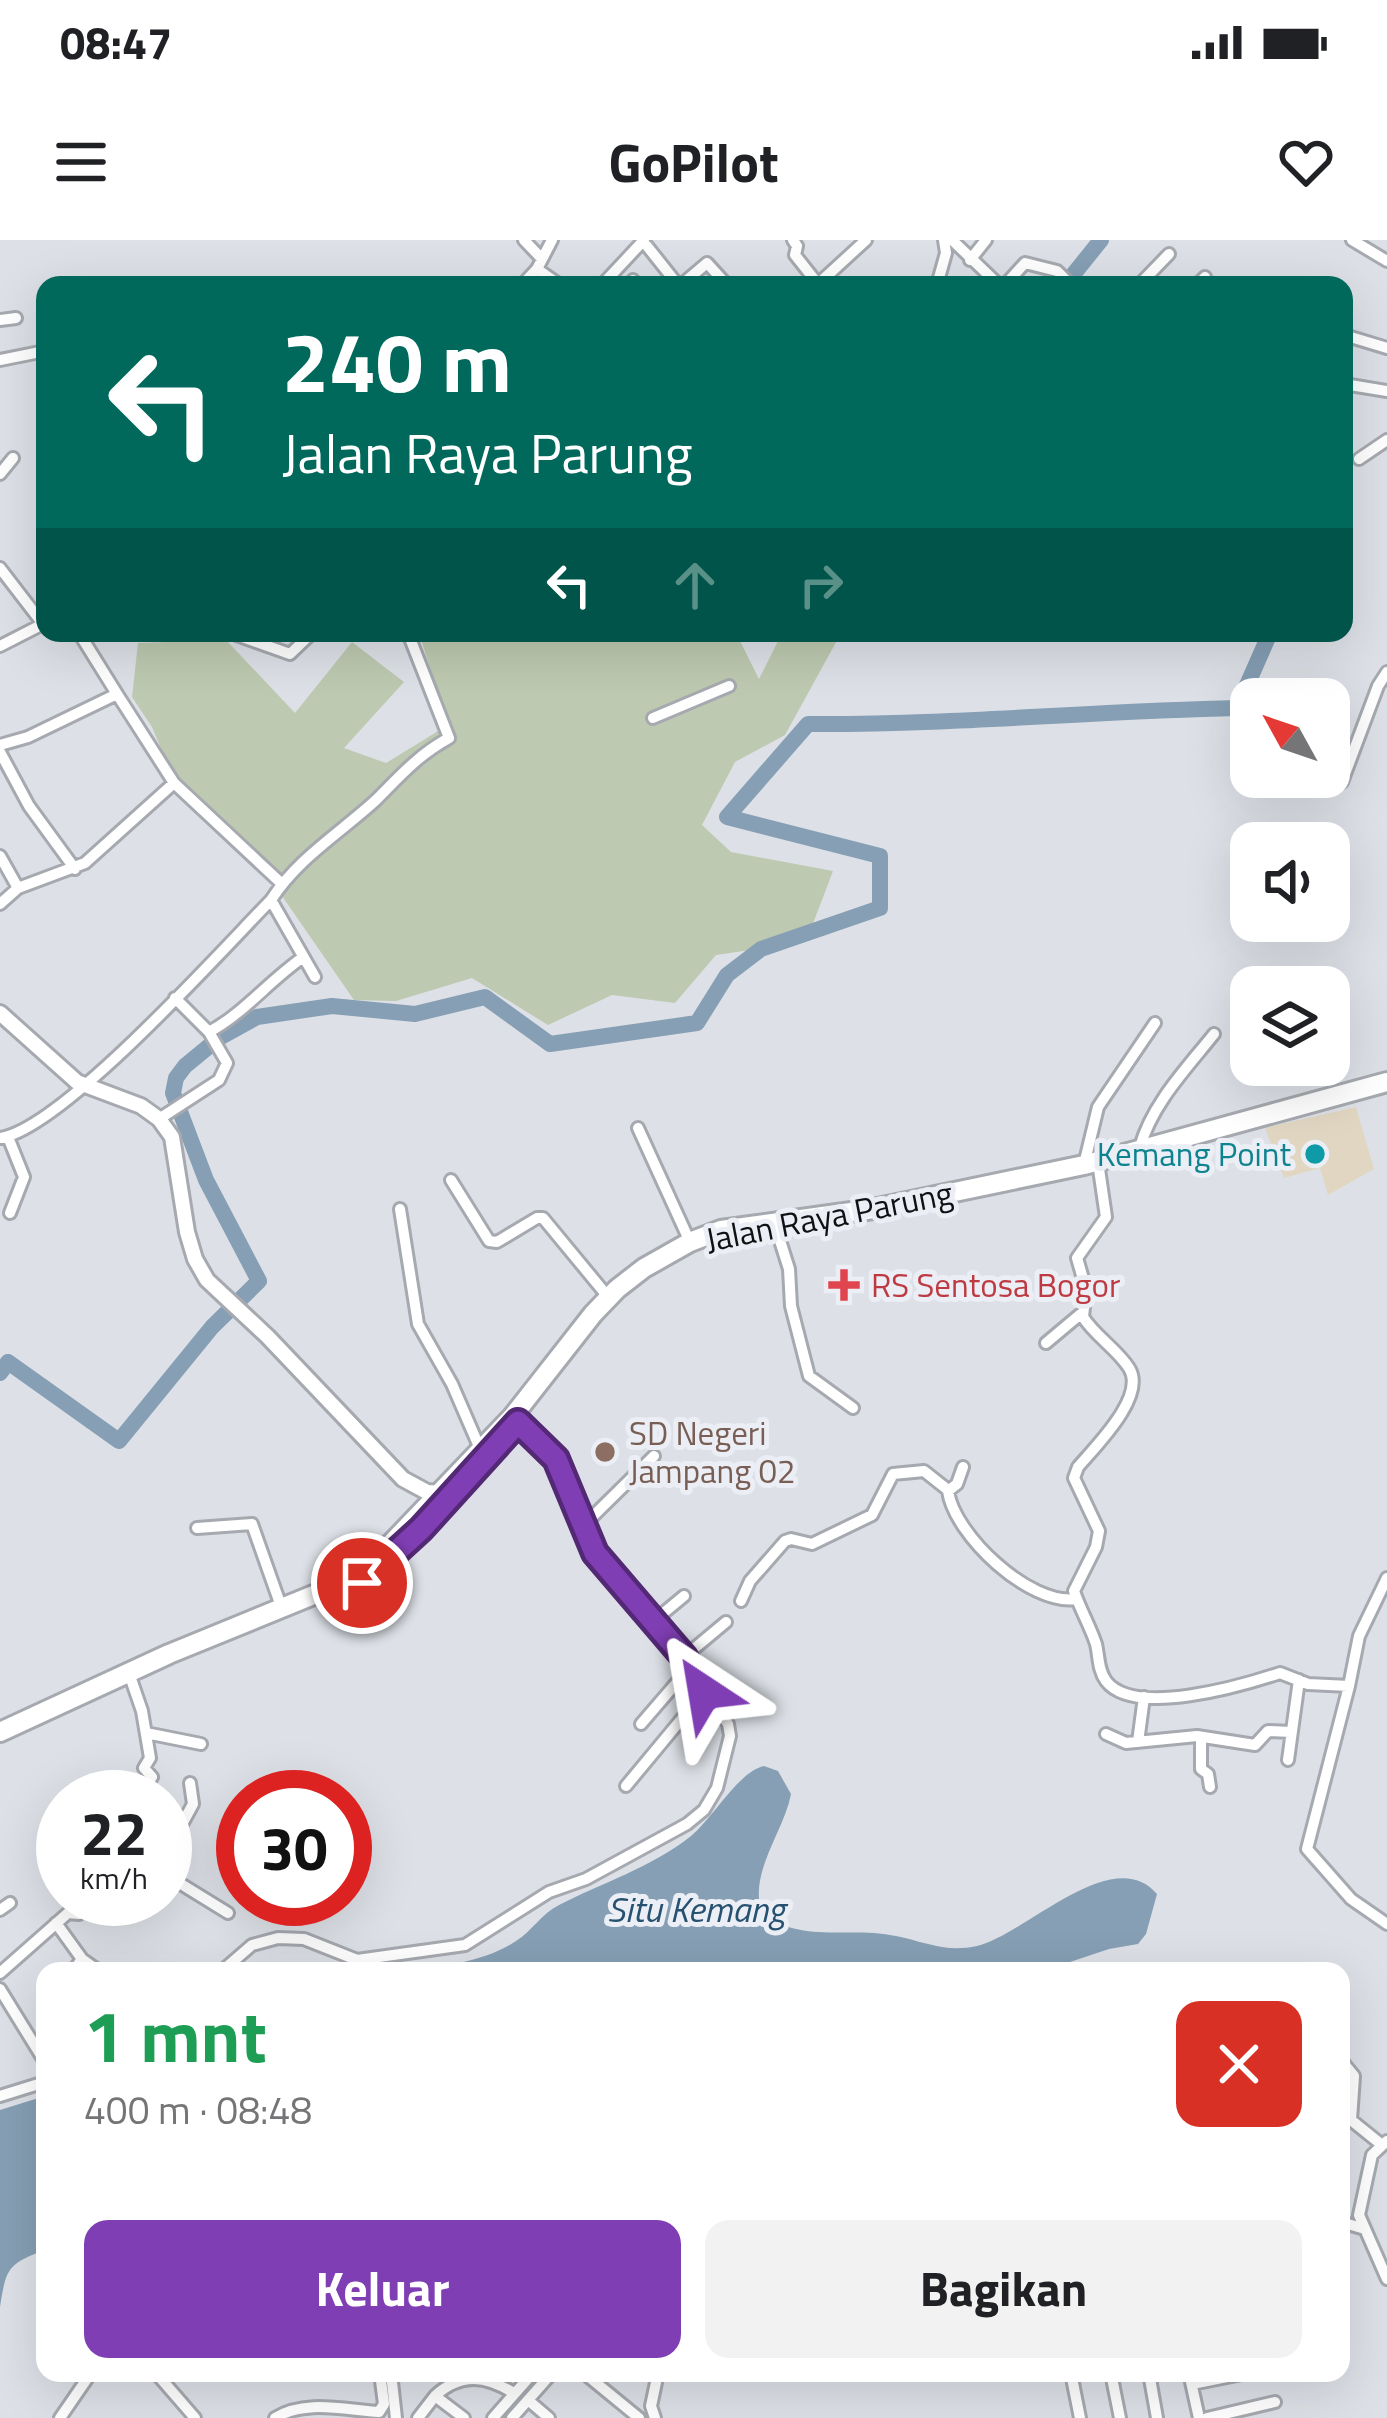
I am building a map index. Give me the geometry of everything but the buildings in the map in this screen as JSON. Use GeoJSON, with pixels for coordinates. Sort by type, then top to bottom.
{"type":"FeatureCollection","features":[{"type":"Feature","properties":{"kind":"highway","name":"Jalan Raya Parung"},"geometry":{"type":"LineString","coordinates":[[1092,1167],[1140,1148],[1387,1082]]}},
{"type":"Feature","properties":{"kind":"highway","name":"Jalan Raya Parung"},"geometry":{"type":"LineString","coordinates":[[0,1736],[362,1583],[421,1529],[518,1422],[599,1319],[649,1274],[687,1250],[723,1238],[1092,1167],[1387,1094]]}},
{"type":"Feature","properties":{"kind":"highway","name":"Jalan Raya Parung"},"geometry":{"type":"LineString","coordinates":[[0,1736],[169,1654],[361,1576],[481,1451],[609,1298],[644,1268],[722,1230],[838,1217]]}},
{"type":"Feature","properties":{"kind":"street"},"geometry":{"type":"LineString","coordinates":[[524,240],[551,276]]}},
{"type":"Feature","properties":{"kind":"street"},"geometry":{"type":"LineString","coordinates":[[529,276],[551,240]]}},
{"type":"Feature","properties":{"kind":"street"},"geometry":{"type":"LineString","coordinates":[[828,276],[866,240]]}},
{"type":"Feature","properties":{"kind":"street"},"geometry":{"type":"LineString","coordinates":[[948,240],[990,276]]}},
{"type":"Feature","properties":{"kind":"street"},"geometry":{"type":"LineString","coordinates":[[940,276],[948,240]]}},
{"type":"Feature","properties":{"kind":"street"},"geometry":{"type":"LineString","coordinates":[[970,260],[986,240]]}},
{"type":"Feature","properties":{"kind":"street"},"geometry":{"type":"LineString","coordinates":[[1352,240],[1387,261]]}},
{"type":"Feature","properties":{"kind":"street"},"geometry":{"type":"LineString","coordinates":[[798,242],[795,255],[811,276]]}},
{"type":"Feature","properties":{"kind":"street"},"geometry":{"type":"LineString","coordinates":[[611,276],[645,243],[672,276]]}},
{"type":"Feature","properties":{"kind":"street"},"geometry":{"type":"LineString","coordinates":[[1148,276],[1169,254]]}},
{"type":"Feature","properties":{"kind":"street"},"geometry":{"type":"LineString","coordinates":[[690,276],[707,263],[719,276]]}},
{"type":"Feature","properties":{"kind":"street"},"geometry":{"type":"LineString","coordinates":[[1011,276],[1025,263],[1062,276]]}},
{"type":"Feature","properties":{"kind":"street"},"geometry":{"type":"LineString","coordinates":[[1049,276],[1054,270]]}},
{"type":"Feature","properties":{"kind":"street"},"geometry":{"type":"LineString","coordinates":[[0,320],[16,318]]}},
{"type":"Feature","properties":{"kind":"street"},"geometry":{"type":"LineString","coordinates":[[1353,338],[1387,348]]}},
{"type":"Feature","properties":{"kind":"street"},"geometry":{"type":"LineString","coordinates":[[0,360],[36,353]]}},
{"type":"Feature","properties":{"kind":"street"},"geometry":{"type":"LineString","coordinates":[[1353,385],[1387,392]]}},
{"type":"Feature","properties":{"kind":"street"},"geometry":{"type":"LineString","coordinates":[[1359,459],[1387,440]]}},
{"type":"Feature","properties":{"kind":"street"},"geometry":{"type":"LineString","coordinates":[[0,474],[13,458]]}},
{"type":"Feature","properties":{"kind":"street"},"geometry":{"type":"LineString","coordinates":[[0,568],[36,613]]}},
{"type":"Feature","properties":{"kind":"street"},"geometry":{"type":"LineString","coordinates":[[0,646],[36,627]]}},
{"type":"Feature","properties":{"kind":"street"},"geometry":{"type":"LineString","coordinates":[[85,642],[174,783],[282,884]]}},
{"type":"Feature","properties":{"kind":"street"},"geometry":{"type":"LineString","coordinates":[[256,642],[290,654],[303,642]]}},
{"type":"Feature","properties":{"kind":"street"},"geometry":{"type":"LineString","coordinates":[[10,1213],[24,1177],[4,1137],[84,1086],[282,884],[404,769],[449,738],[412,642]]}},
{"type":"Feature","properties":{"kind":"street"},"geometry":{"type":"LineString","coordinates":[[1350,761],[1387,672]]}},
{"type":"Feature","properties":{"kind":"street"},"geometry":{"type":"LineString","coordinates":[[653,718],[728,686]]}},
{"type":"Feature","properties":{"kind":"street"},"geometry":{"type":"LineString","coordinates":[[75,869],[38,820],[0,748],[117,694]]}},
{"type":"Feature","properties":{"kind":"street"},"geometry":{"type":"LineString","coordinates":[[0,904],[18,888],[75,869],[174,783]]}},
{"type":"Feature","properties":{"kind":"street"},"geometry":{"type":"LineString","coordinates":[[0,856],[18,888]]}},
{"type":"Feature","properties":{"kind":"street"},"geometry":{"type":"LineString","coordinates":[[271,900],[315,977]]}},
{"type":"Feature","properties":{"kind":"street"},"geometry":{"type":"LineString","coordinates":[[210,1033],[302,958]]}},
{"type":"Feature","properties":{"kind":"street"},"geometry":{"type":"LineString","coordinates":[[165,1116],[225,1072],[227,1063],[210,1033],[175,998]]}},
{"type":"Feature","properties":{"kind":"street"},"geometry":{"type":"LineString","coordinates":[[0,1012],[84,1086],[165,1116],[195,1259],[222,1298],[267,1336],[403,1479],[418,1489],[442,1493]]}},
{"type":"Feature","properties":{"kind":"street"},"geometry":{"type":"LineString","coordinates":[[1155,1023],[1098,1107],[1092,1167],[1106,1217],[1077,1258],[1086,1289],[1085,1323],[1130,1369],[1134,1382],[1121,1414],[1075,1473],[1099,1531],[1075,1584],[1076,1599],[1108,1684],[1120,1693],[1144,1697],[1250,1685],[1280,1673],[1308,1684],[1349,1686]]}},
{"type":"Feature","properties":{"kind":"street"},"geometry":{"type":"LineString","coordinates":[[1140,1148],[1170,1090],[1214,1034]]}},
{"type":"Feature","properties":{"kind":"street"},"geometry":{"type":"LineString","coordinates":[[638,1128],[690,1242]]}},
{"type":"Feature","properties":{"kind":"street"},"geometry":{"type":"LineString","coordinates":[[451,1180],[489,1241],[497,1242],[543,1218],[609,1298]]}},
{"type":"Feature","properties":{"kind":"street"},"geometry":{"type":"LineString","coordinates":[[400,1209],[418,1324],[452,1384],[481,1451]]}},
{"type":"Feature","properties":{"kind":"street"},"geometry":{"type":"LineString","coordinates":[[776,1228],[789,1269],[791,1306],[809,1376],[854,1408]]}},
{"type":"Feature","properties":{"kind":"street"},"geometry":{"type":"LineString","coordinates":[[1046,1343],[1083,1312]]}},
{"type":"Feature","properties":{"kind":"street"},"geometry":{"type":"LineString","coordinates":[[233,1962],[252,1945],[278,1938],[304,1939],[357,1960],[465,1945],[549,1892],[586,1879],[687,1824],[704,1810],[717,1788],[730,1736],[728,1724],[655,1620],[595,1553],[556,1459],[518,1422]]}},
{"type":"Feature","properties":{"kind":"street"},"geometry":{"type":"LineString","coordinates":[[585,1524],[654,1456]]}},
{"type":"Feature","properties":{"kind":"street"},"geometry":{"type":"LineString","coordinates":[[948,1490],[963,1467]]}},
{"type":"Feature","properties":{"kind":"street"},"geometry":{"type":"LineString","coordinates":[[741,1601],[750,1581],[784,1541],[812,1544],[872,1515],[893,1474],[924,1472],[948,1490],[951,1505],[984,1552],[1032,1590],[1052,1598],[1076,1599]]}},
{"type":"Feature","properties":{"kind":"street"},"geometry":{"type":"LineString","coordinates":[[403,1479],[412,1495],[415,1522]]}},
{"type":"Feature","properties":{"kind":"street"},"geometry":{"type":"LineString","coordinates":[[197,1528],[252,1524],[282,1609]]}},
{"type":"Feature","properties":{"kind":"street"},"geometry":{"type":"LineString","coordinates":[[1387,1578],[1359,1636],[1306,1849],[1351,1899],[1387,1924]]}},
{"type":"Feature","properties":{"kind":"street"},"geometry":{"type":"LineString","coordinates":[[655,1620],[684,1596]]}},
{"type":"Feature","properties":{"kind":"street"},"geometry":{"type":"LineString","coordinates":[[641,1724],[687,1662],[726,1622]]}},
{"type":"Feature","properties":{"kind":"street"},"geometry":{"type":"LineString","coordinates":[[131,1678],[146,1733],[150,1758],[146,1770]]}},
{"type":"Feature","properties":{"kind":"street"},"geometry":{"type":"LineString","coordinates":[[1288,1760],[1299,1680]]}},
{"type":"Feature","properties":{"kind":"street"},"geometry":{"type":"LineString","coordinates":[[626,1786],[704,1692]]}},
{"type":"Feature","properties":{"kind":"street"},"geometry":{"type":"LineString","coordinates":[[1138,1742],[1144,1697]]}},
{"type":"Feature","properties":{"kind":"street"},"geometry":{"type":"LineString","coordinates":[[1106,1734],[1126,1743],[1201,1739],[1255,1745],[1267,1731],[1291,1732]]}},
{"type":"Feature","properties":{"kind":"street"},"geometry":{"type":"LineString","coordinates":[[146,1733],[201,1744]]}},
{"type":"Feature","properties":{"kind":"street"},"geometry":{"type":"LineString","coordinates":[[1201,1739],[1201,1769],[1208,1774],[1210,1787]]}},
{"type":"Feature","properties":{"kind":"street"},"geometry":{"type":"LineString","coordinates":[[0,1972],[53,1926]]}},
{"type":"Feature","properties":{"kind":"street"},"geometry":{"type":"LineString","coordinates":[[58,1926],[86,1962]]}},
{"type":"Feature","properties":{"kind":"street"},"geometry":{"type":"LineString","coordinates":[[0,1989],[36,2047]]}},
{"type":"Feature","properties":{"kind":"street"},"geometry":{"type":"LineString","coordinates":[[1350,2071],[1354,2076],[1351,2120],[1384,2143],[1372,2155],[1359,2215],[1387,2279]]}},
{"type":"Feature","properties":{"kind":"street"},"geometry":{"type":"LineString","coordinates":[[0,2096],[36,2085]]}},
{"type":"Feature","properties":{"kind":"street"},"geometry":{"type":"LineString","coordinates":[[1350,2225],[1365,2229]]}},
{"type":"Feature","properties":{"kind":"street"},"geometry":{"type":"LineString","coordinates":[[60,2418],[85,2382]]}},
{"type":"Feature","properties":{"kind":"street"},"geometry":{"type":"LineString","coordinates":[[164,2382],[195,2418]]}},
{"type":"Feature","properties":{"kind":"street"},"geometry":{"type":"LineString","coordinates":[[275,2418],[289,2410],[315,2408],[380,2411],[384,2404],[381,2382]]}},
{"type":"Feature","properties":{"kind":"street"},"geometry":{"type":"LineString","coordinates":[[392,2382],[395,2414],[422,2413],[454,2382]]}},
{"type":"Feature","properties":{"kind":"street"},"geometry":{"type":"LineString","coordinates":[[494,2382],[514,2393]]}},
{"type":"Feature","properties":{"kind":"street"},"geometry":{"type":"LineString","coordinates":[[494,2418],[524,2382]]}},
{"type":"Feature","properties":{"kind":"street"},"geometry":{"type":"LineString","coordinates":[[512,2418],[544,2382]]}},
{"type":"Feature","properties":{"kind":"street"},"geometry":{"type":"LineString","coordinates":[[595,2382],[639,2418]]}},
{"type":"Feature","properties":{"kind":"street"},"geometry":{"type":"LineString","coordinates":[[655,2418],[651,2406],[656,2382]]}},
{"type":"Feature","properties":{"kind":"street"},"geometry":{"type":"LineString","coordinates":[[1073,2382],[1080,2418]]}},
{"type":"Feature","properties":{"kind":"street"},"geometry":{"type":"LineString","coordinates":[[1113,2382],[1120,2418]]}},
{"type":"Feature","properties":{"kind":"street"},"geometry":{"type":"LineString","coordinates":[[1151,2382],[1157,2418]]}},
{"type":"Feature","properties":{"kind":"street"},"geometry":{"type":"LineString","coordinates":[[1192,2382],[1203,2418],[1275,2402]]}},
{"type":"Feature","properties":{"kind":"street"},"geometry":{"type":"LineString","coordinates":[[435,2396],[464,2418]]}},
{"type":"Feature","properties":{"kind":"street"},"geometry":{"type":"LineString","coordinates":[[528,2400],[549,2418]]}},
{"type":"Feature","properties":{"kind":"shaded area"},"geometry":{"type":"Polygon","coordinates":[[[1356,1107],[1374,1169],[1328,1195],[1320,1168],[1284,1178],[1265,1128],[1356,1107]]]}},
{"type":"Feature","properties":{"kind":"green space"},"geometry":{"type":"Polygon","coordinates":[[[228,642],[295,713],[352,642],[404,682],[344,748],[386,763],[448,725],[422,642],[740,642],[759,679],[778,642],[836,642],[785,735],[735,762],[702,825],[731,852],[833,871],[806,942],[716,955],[675,1003],[612,995],[548,1025],[472,978],[396,1001],[354,1000],[273,883],[173,777],[152,727],[132,697],[138,643],[228,642]]]}},
{"type":"Feature","properties":{"kind":"water","name":"Situ Kemang"},"geometry":{"type":"Polygon","coordinates":[[[764,1766],[778,1771],[791,1794],[760,1883],[762,1913],[777,1922],[810,1931],[879,1933],[966,1948],[997,1938],[1094,1884],[1117,1879],[1139,1881],[1157,1894],[1146,1934],[1138,1944],[1070,1962],[464,1962],[504,1948],[553,1909],[676,1847],[754,1770],[764,1766]]]}},
{"type":"Feature","properties":{"kind":"water"},"geometry":{"type":"Polygon","coordinates":[[[36,2099],[36,2254],[10,2270],[0,2307],[0,2110],[36,2099]]]}},
{"type":"Feature","properties":{"kind":"waterway"},"geometry":{"type":"LineString","coordinates":[[1072,276],[1101,240]]}},
{"type":"Feature","properties":{"kind":"waterway"},"geometry":{"type":"LineString","coordinates":[[0,1373],[8,1362],[119,1441],[212,1327],[259,1281],[206,1180],[173,1093],[185,1066],[219,1038],[257,1017],[332,1006],[415,1014],[485,997],[550,1044],[697,1023],[727,975],[761,949],[880,908],[880,856],[727,817],[808,724],[1237,708],[1266,642]]}},
{"type":"Feature","properties":{"kind":"place","name":"Kemang Point"},"geometry":{"type":"Point","coordinates":[1315,1154]}},
{"type":"Feature","properties":{"kind":"place","name":"RS Sentosa Bogor"},"geometry":{"type":"Point","coordinates":[844,1285]}},
{"type":"Feature","properties":{"kind":"place","name":"SD Negeri Jampang 02"},"geometry":{"type":"Point","coordinates":[605,1452]}},
{"type":"Feature","properties":{"kind":"route"},"geometry":{"type":"LineString","coordinates":[[362,1583],[421,1529],[518,1422],[560,1465],[562,1480],[595,1553],[684,1657],[704,1692]]}}]}
